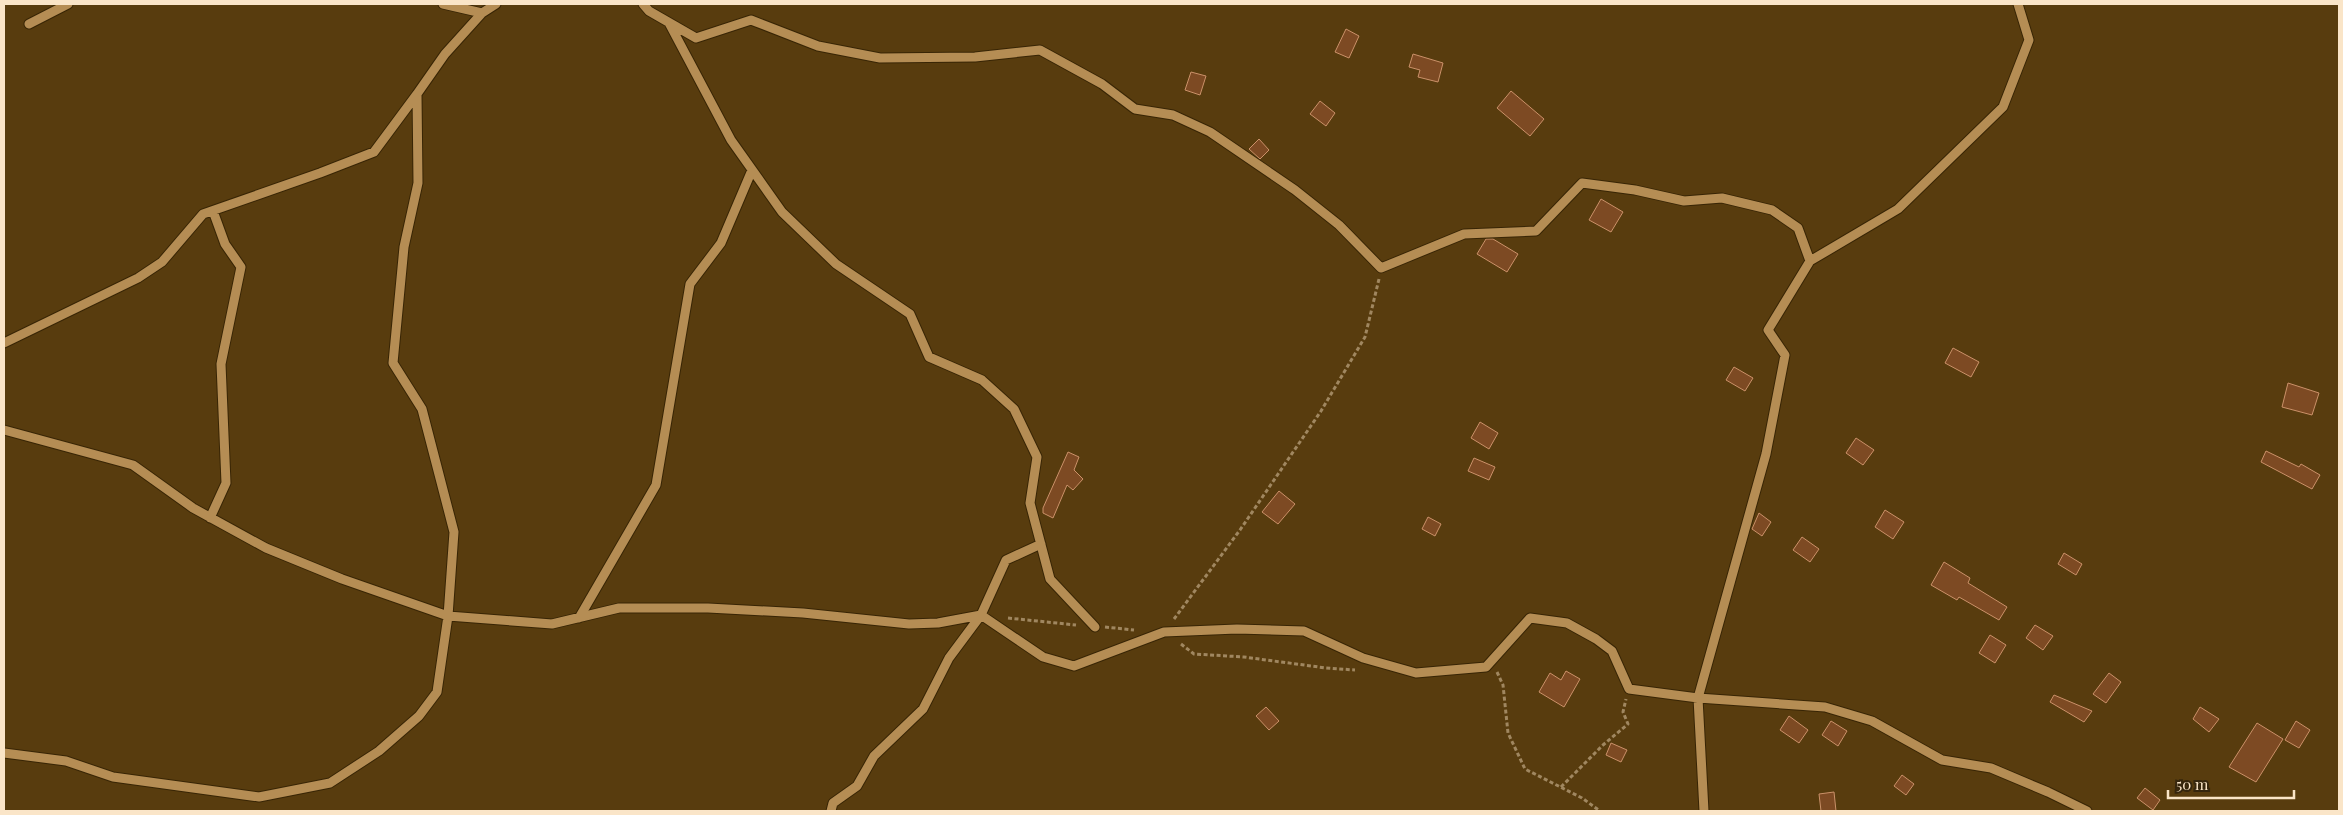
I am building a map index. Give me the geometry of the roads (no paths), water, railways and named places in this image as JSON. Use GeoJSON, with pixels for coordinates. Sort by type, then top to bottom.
{"type":"FeatureCollection","features":[{"type":"Feature","properties":{"kind":"street"},"geometry":{"type":"LineString","coordinates":[[29,24],[68,4]]}},
{"type":"Feature","properties":{"kind":"street"},"geometry":{"type":"LineString","coordinates":[[443,4],[482,13]]}},
{"type":"Feature","properties":{"kind":"street"},"geometry":{"type":"LineString","coordinates":[[4,343],[138,278],[162,262],[203,214],[374,152],[445,54],[482,13],[496,4]]}},
{"type":"Feature","properties":{"kind":"street"},"geometry":{"type":"LineString","coordinates":[[643,4],[649,11],[696,38],[751,20],[818,46],[880,58],[975,58],[1040,50],[1102,84],[1135,109],[1173,115],[1210,132],[1294,190],[1339,225],[1381,268],[1464,234],[1536,231],[1582,183],[1635,190],[1684,201],[1722,198],[1772,210],[1798,228],[1810,261]]}},
{"type":"Feature","properties":{"kind":"street"},"geometry":{"type":"LineString","coordinates":[[1704,811],[1698,698],[1768,446],[1785,355],[1768,330],[1810,261],[1898,209],[2003,107],[2029,40],[2018,4]]}},
{"type":"Feature","properties":{"kind":"street"},"geometry":{"type":"LineString","coordinates":[[668,22],[731,140],[782,212],[836,264],[910,314],[929,357],[982,380],[1014,409],[1037,457],[1030,503],[1050,578],[1095,626]]}},
{"type":"Feature","properties":{"kind":"street"},"geometry":{"type":"LineString","coordinates":[[4,753],[66,761],[113,777],[259,797],[330,783],[379,751],[420,716],[437,692],[448,616],[454,532],[422,410],[393,363],[404,247],[418,183],[417,94]]}},
{"type":"Feature","properties":{"kind":"street"},"geometry":{"type":"LineString","coordinates":[[579,618],[656,485],[690,284],[721,243],[752,170]]}},
{"type":"Feature","properties":{"kind":"street"},"geometry":{"type":"LineString","coordinates":[[210,518],[226,483],[221,364],[241,267],[225,244],[213,210]]}},
{"type":"Feature","properties":{"kind":"street"},"geometry":{"type":"LineString","coordinates":[[4,430],[133,465],[193,508],[266,548],[342,579],[448,616],[552,624],[620,608],[708,608],[803,613],[909,624],[938,623],[981,615],[1043,657],[1074,666],[1164,632],[1237,629],[1304,631],[1363,658],[1416,673],[1486,667],[1530,618],[1567,623],[1596,639],[1612,651],[1629,688],[1698,698],[1825,707],[1872,721],[1942,760],[1991,768],[2087,811]]}},
{"type":"Feature","properties":{"kind":"street"},"geometry":{"type":"LineString","coordinates":[[831,811],[833,803],[857,786],[874,756],[923,708],[949,658],[981,615],[1006,560],[1041,544]]}}]}
